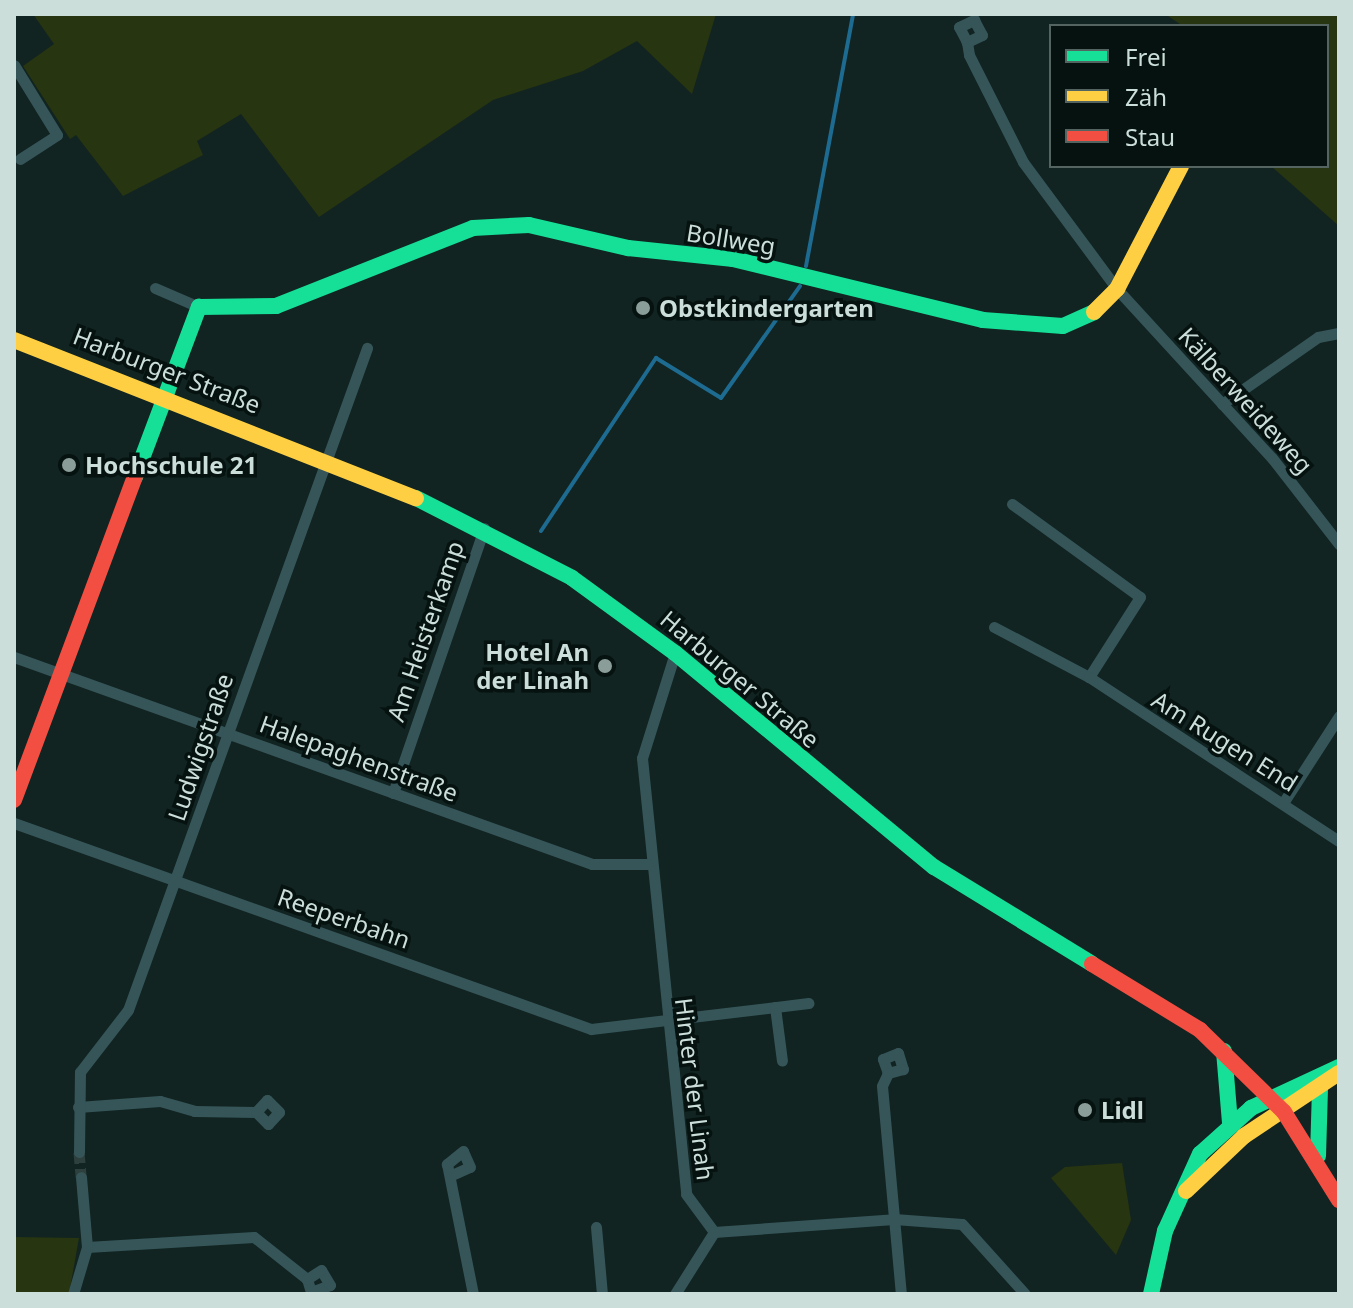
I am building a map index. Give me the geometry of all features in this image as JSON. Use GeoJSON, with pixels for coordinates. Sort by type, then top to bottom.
{"type":"FeatureCollection","features":[{"type":"Feature","properties":{"kind":"street","name":"Kälberweideweg"},"geometry":{"type":"LineString","coordinates":[[967,42],[1023,162],[1117,289],[1222,404],[1339,544]]}},
{"type":"Feature","properties":{"kind":"street"},"geometry":{"type":"LineString","coordinates":[[14,65],[57,135],[20,159]]}},
{"type":"Feature","properties":{"kind":"street","name":"Bollweg"},"geometry":{"type":"LineString","coordinates":[[155,288],[199,307],[276,306],[473,228],[529,225],[628,248],[733,259],[1022,326],[1063,326],[1090,316],[1117,289],[1180,168]]}},
{"type":"Feature","properties":{"kind":"street"},"geometry":{"type":"LineString","coordinates":[[14,800],[199,307]]}},
{"type":"Feature","properties":{"kind":"street"},"geometry":{"type":"LineString","coordinates":[[1222,404],[1318,337],[1339,333]]}},
{"type":"Feature","properties":{"kind":"street","name":"Harburger Straße"},"geometry":{"type":"LineString","coordinates":[[14,340],[166,394],[324,456],[484,528],[572,578],[675,653],[934,867],[1129,980],[1224,1050],[1284,1112],[1320,1165],[1339,1200]]}},
{"type":"Feature","properties":{"kind":"street","name":"Ludwigstraße"},"geometry":{"type":"LineString","coordinates":[[79,1152],[80,1072],[128,1010],[178,882],[324,456],[367,348]]}},
{"type":"Feature","properties":{"kind":"street"},"geometry":{"type":"LineString","coordinates":[[1012,504],[1140,597],[1089,677]]}},
{"type":"Feature","properties":{"kind":"street","name":"Am Heisterkamp"},"geometry":{"type":"LineString","coordinates":[[393,793],[484,528]]}},
{"type":"Feature","properties":{"kind":"street","name":"Am Rugen End"},"geometry":{"type":"LineString","coordinates":[[994,627],[1089,677],[1339,841]]}},
{"type":"Feature","properties":{"kind":"street","name":"Hinter der Linah"},"geometry":{"type":"LineString","coordinates":[[675,653],[642,758],[648,864],[663,1022],[686,1194],[714,1232]]}},
{"type":"Feature","properties":{"kind":"street","name":"Halepaghenstraße"},"geometry":{"type":"LineString","coordinates":[[14,657],[592,864],[648,864]]}},
{"type":"Feature","properties":{"kind":"street"},"geometry":{"type":"LineString","coordinates":[[1283,803],[1339,716]]}},
{"type":"Feature","properties":{"kind":"street","name":"Reeperbahn"},"geometry":{"type":"LineString","coordinates":[[14,823],[591,1029],[808,1003]]}},
{"type":"Feature","properties":{"kind":"street"},"geometry":{"type":"LineString","coordinates":[[775,1007],[782,1061]]}},
{"type":"Feature","properties":{"kind":"street"},"geometry":{"type":"LineString","coordinates":[[1224,1050],[1230,1123]]}},
{"type":"Feature","properties":{"kind":"street"},"geometry":{"type":"LineString","coordinates":[[1151,1294],[1174,1207],[1193,1163],[1230,1123],[1270,1097],[1339,1067]]}},
{"type":"Feature","properties":{"kind":"street"},"geometry":{"type":"LineString","coordinates":[[888,1073],[882,1086],[901,1294]]}},
{"type":"Feature","properties":{"kind":"street"},"geometry":{"type":"LineString","coordinates":[[1174,1207],[1218,1156],[1339,1073]]}},
{"type":"Feature","properties":{"kind":"street"},"geometry":{"type":"LineString","coordinates":[[1320,1088],[1314,1125],[1320,1165]]}},
{"type":"Feature","properties":{"kind":"street"},"geometry":{"type":"LineString","coordinates":[[78,1107],[160,1101],[194,1111],[256,1112]]}},
{"type":"Feature","properties":{"kind":"street"},"geometry":{"type":"LineString","coordinates":[[454,1174],[473,1294]]}},
{"type":"Feature","properties":{"kind":"street"},"geometry":{"type":"LineString","coordinates":[[73,1294],[87,1247],[81,1177]]}},
{"type":"Feature","properties":{"kind":"street"},"geometry":{"type":"LineString","coordinates":[[675,1294],[714,1232],[894,1219],[962,1224],[1025,1294]]}},
{"type":"Feature","properties":{"kind":"street"},"geometry":{"type":"LineString","coordinates":[[596,1227],[602,1294]]}},
{"type":"Feature","properties":{"kind":"street"},"geometry":{"type":"LineString","coordinates":[[87,1247],[254,1237],[307,1279]]}},
{"type":"Feature","properties":{"kind":"green space"},"geometry":{"type":"Polygon","coordinates":[[[33,14],[716,14],[692,94],[637,41],[583,71],[493,100],[319,217],[241,114],[197,141],[203,155],[123,196],[76,135],[70,139],[23,66],[54,44],[33,14]]]}},
{"type":"Feature","properties":{"kind":"green space"},"geometry":{"type":"Polygon","coordinates":[[[1165,14],[1339,14],[1339,226],[1273,168],[1329,168],[1329,24],[1180,24],[1165,14]]]}},
{"type":"Feature","properties":{"kind":"green space"},"geometry":{"type":"Polygon","coordinates":[[[1122,1163],[1131,1220],[1116,1255],[1051,1178],[1065,1167],[1122,1163]]]}},
{"type":"Feature","properties":{"kind":"green space"},"geometry":{"type":"Polygon","coordinates":[[[14,1237],[79,1238],[69,1294],[14,1294],[14,1237]]]}},
{"type":"Feature","properties":{"kind":"waterway"},"geometry":{"type":"LineString","coordinates":[[806,266],[853,14]]}},
{"type":"Feature","properties":{"kind":"waterway"},"geometry":{"type":"LineString","coordinates":[[541,531],[656,358],[721,398],[800,286]]}},
{"type":"Feature","properties":{"kind":"tunnel"},"geometry":{"type":"LineString","coordinates":[[79,1152],[81,1177]]}},
{"type":"Feature","properties":{"kind":"traffic: fast"},"geometry":{"type":"LineString","coordinates":[[135,477],[199,307],[276,306],[473,228],[529,225],[628,248],[733,259],[983,320],[1063,326],[1094,312]]}},
{"type":"Feature","properties":{"kind":"traffic: fast"},"geometry":{"type":"LineString","coordinates":[[416,498],[572,578],[675,653],[934,867],[1092,964]]}},
{"type":"Feature","properties":{"kind":"traffic: fast"},"geometry":{"type":"LineString","coordinates":[[1224,1051],[1230,1123]]}},
{"type":"Feature","properties":{"kind":"traffic: fast"},"geometry":{"type":"LineString","coordinates":[[1151,1294],[1165,1231],[1200,1154],[1251,1108],[1339,1067]]}},
{"type":"Feature","properties":{"kind":"traffic: fast"},"geometry":{"type":"LineString","coordinates":[[1318,1156],[1320,1088]]}},
{"type":"Feature","properties":{"kind":"traffic: slow"},"geometry":{"type":"LineString","coordinates":[[1094,312],[1117,289],[1180,168]]}},
{"type":"Feature","properties":{"kind":"traffic: slow"},"geometry":{"type":"LineString","coordinates":[[14,340],[416,498]]}},
{"type":"Feature","properties":{"kind":"traffic: slow"},"geometry":{"type":"LineString","coordinates":[[1186,1191],[1244,1136],[1339,1073]]}},
{"type":"Feature","properties":{"kind":"traffic: jam"},"geometry":{"type":"LineString","coordinates":[[14,800],[135,477]]}},
{"type":"Feature","properties":{"kind":"traffic: jam"},"geometry":{"type":"LineString","coordinates":[[1092,964],[1200,1030],[1284,1112],[1339,1200]]}},
{"type":"Feature","properties":{"kind":"place","name":"Obstkindergarten"},"geometry":{"type":"Point","coordinates":[643,308]}},
{"type":"Feature","properties":{"kind":"place","name":"Hochschule 21"},"geometry":{"type":"Point","coordinates":[69,465]}},
{"type":"Feature","properties":{"kind":"place","name":"Hotel An der Linah"},"geometry":{"type":"Point","coordinates":[605,666]}},
{"type":"Feature","properties":{"kind":"place","name":"Lidl"},"geometry":{"type":"Point","coordinates":[1085,1110]}}]}
